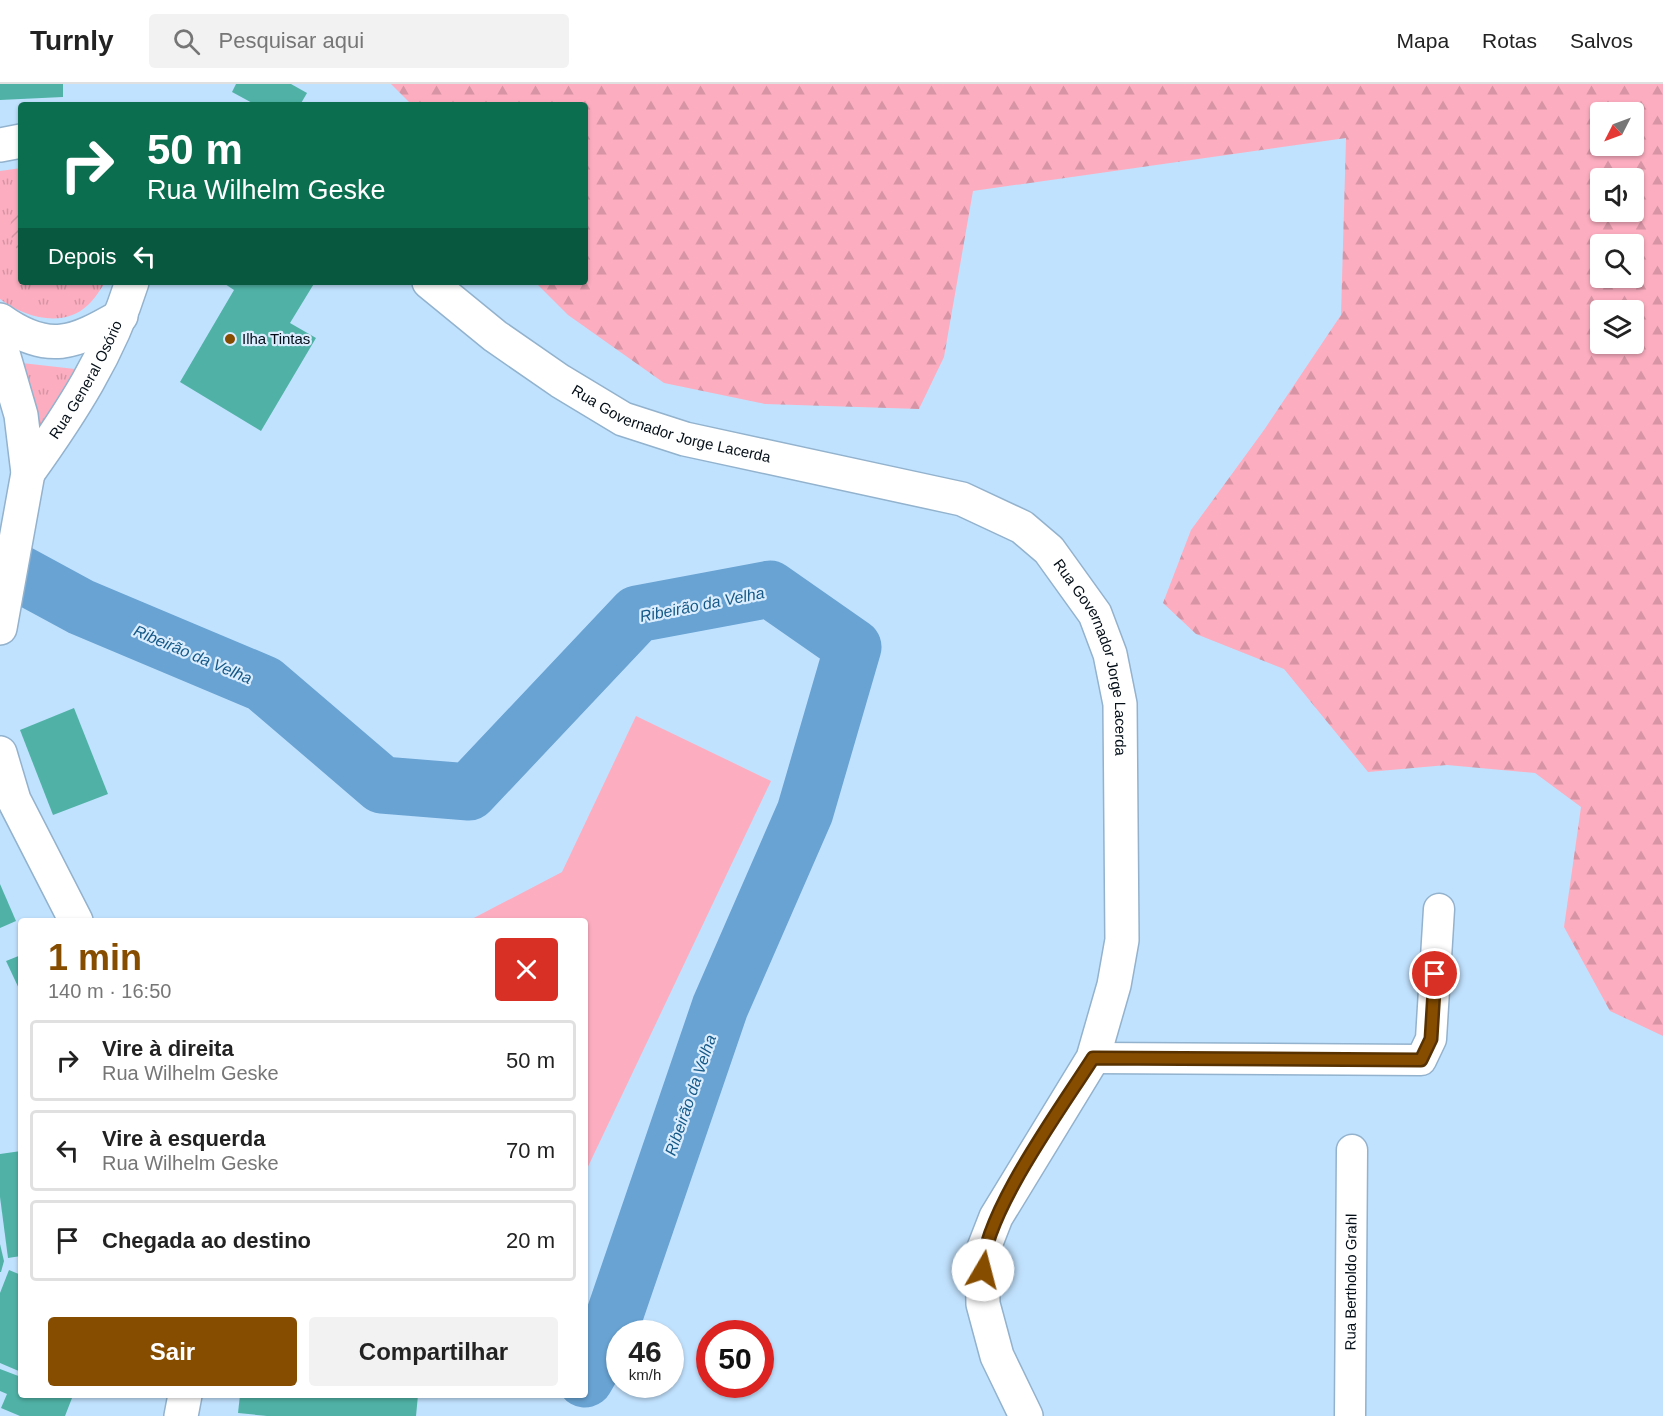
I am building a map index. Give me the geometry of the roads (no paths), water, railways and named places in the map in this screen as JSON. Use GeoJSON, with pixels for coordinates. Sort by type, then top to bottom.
{"type":"FeatureCollection","features":[{"type":"Feature","properties":{"kind":"main road"},"geometry":{"type":"LineString","coordinates":[[0,145],[18,142]]}},
{"type":"Feature","properties":{"kind":"main road","name":"Rua General Osório"},"geometry":{"type":"LineString","coordinates":[[28,473],[83,394],[122,316],[131,285]]}},
{"type":"Feature","properties":{"kind":"main road","name":"Rua Governador Jorge Lacerda"},"geometry":{"type":"LineString","coordinates":[[433,285],[495,336],[560,381],[623,419],[685,438],[962,499],[1022,527],[1049,550],[1095,614],[1110,654],[1120,704],[1122,940],[1114,985],[1093,1058],[996,1217],[982,1253],[983,1304],[997,1356],[1026,1416]]}},
{"type":"Feature","properties":{"kind":"main road"},"geometry":{"type":"LineString","coordinates":[[0,320],[15,331],[38,341],[62,341],[85,336],[122,316]]}},
{"type":"Feature","properties":{"kind":"main road","name":"Rua General Osório"},"geometry":{"type":"LineString","coordinates":[[0,343],[21,415],[28,473],[4,594],[0,628]]}},
{"type":"Feature","properties":{"kind":"main road"},"geometry":{"type":"LineString","coordinates":[[0,753],[7,805],[74,918]]}},
{"type":"Feature","properties":{"kind":"main road"},"geometry":{"type":"LineString","coordinates":[[181,1416],[184,1398]]}},
{"type":"Feature","properties":{"kind":"street"},"geometry":{"type":"LineString","coordinates":[[1093,1058],[1421,1060],[1431,1039],[1439,909]]}},
{"type":"Feature","properties":{"kind":"street","name":"Rua Bertholdo Grahl"},"geometry":{"type":"LineString","coordinates":[[1350,1416],[1352,1150]]}},
{"type":"Feature","properties":{"kind":"waterway","name":"Ribeirão da Velha"},"geometry":{"type":"LineString","coordinates":[[0,563],[81,607],[264,684],[382,785],[469,792],[637,614],[770,589],[853,647],[805,812],[720,1007],[604,1346],[588,1374]]}},
{"type":"Feature","properties":{"kind":"place","name":"Ilha Tintas"},"geometry":{"type":"Point","coordinates":[230,339]}}]}
